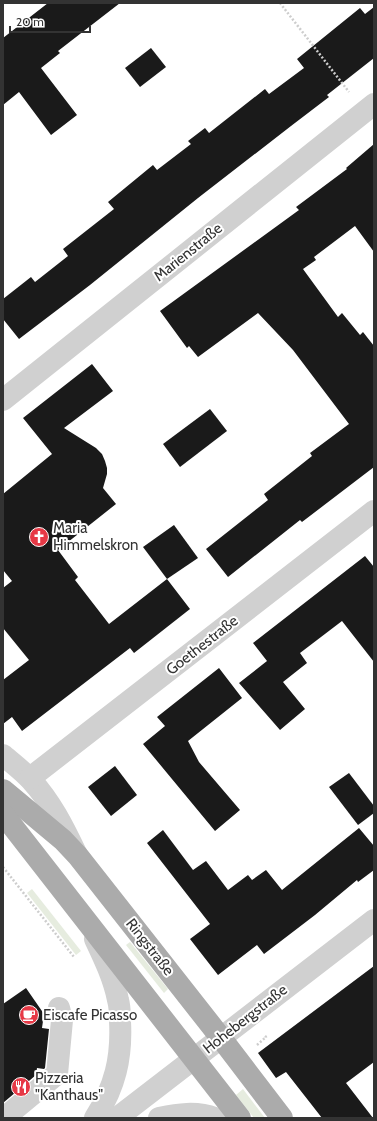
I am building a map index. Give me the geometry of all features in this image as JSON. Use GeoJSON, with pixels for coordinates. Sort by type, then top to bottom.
{"type":"FeatureCollection","features":[{"type":"Feature","properties":{"kind":"main road","name":"Ringstraße"},"geometry":{"type":"LineString","coordinates":[[3,790],[36,816],[63,840],[78,856],[282,1118]]}},
{"type":"Feature","properties":{"kind":"main road"},"geometry":{"type":"LineString","coordinates":[[3,814],[240,1118]]}},
{"type":"Feature","properties":{"kind":"street","name":"Marienstraße"},"geometry":{"type":"LineString","coordinates":[[3,400],[369,108]]}},
{"type":"Feature","properties":{"kind":"street","name":"Goethestraße"},"geometry":{"type":"LineString","coordinates":[[30,778],[374,511]]}},
{"type":"Feature","properties":{"kind":"street"},"geometry":{"type":"LineString","coordinates":[[3,755],[30,778],[48,800],[58,816],[78,856]]}},
{"type":"Feature","properties":{"kind":"street"},"geometry":{"type":"LineString","coordinates":[[79,910],[92,932],[111,974],[118,1000],[121,1038],[118,1062],[112,1085],[95,1118]]}},
{"type":"Feature","properties":{"kind":"street","name":"Hohebergstraße"},"geometry":{"type":"LineString","coordinates":[[117,1118],[374,920]]}},
{"type":"Feature","properties":{"kind":"street"},"geometry":{"type":"LineString","coordinates":[[4,1118],[57,1074],[62,1020],[59,1008]]}},
{"type":"Feature","properties":{"kind":"street"},"geometry":{"type":"LineString","coordinates":[[159,1118],[197,1113],[215,1118]]}},
{"type":"Feature","properties":{"kind":"path"},"geometry":{"type":"LineString","coordinates":[[280,3],[369,108]]}},
{"type":"Feature","properties":{"kind":"path"},"geometry":{"type":"LineString","coordinates":[[3,866],[78,961]]}},
{"type":"Feature","properties":{"kind":"shaded area"},"geometry":{"type":"Polygon","coordinates":[[[32,889],[81,951],[76,955],[27,893],[32,889]]]}},
{"type":"Feature","properties":{"kind":"shaded area"},"geometry":{"type":"Polygon","coordinates":[[[130,942],[168,989],[164,993],[126,945],[130,942]]]}},
{"type":"Feature","properties":{"kind":"shaded area"},"geometry":{"type":"Polygon","coordinates":[[[243,1089],[265,1118],[254,1118],[236,1095],[243,1089]]]}},
{"type":"Feature","properties":{"kind":"building"},"geometry":{"type":"Polygon","coordinates":[[[48,3],[120,3],[58,51],[60,53],[41,68],[77,115],[51,135],[19,92],[3,105],[3,38],[48,3]]]}},
{"type":"Feature","properties":{"kind":"building"},"geometry":{"type":"Polygon","coordinates":[[[374,7],[374,58],[327,95],[329,97],[19,339],[3,319],[3,299],[31,277],[35,282],[68,256],[63,249],[114,209],[108,202],[153,165],[157,170],[191,144],[188,141],[205,128],[209,133],[265,89],[269,94],[304,68],[297,59],[360,8],[365,14],[374,7]]]}},
{"type":"Feature","properties":{"kind":"building"},"geometry":{"type":"Polygon","coordinates":[[[151,48],[166,67],[140,87],[125,68],[151,48]]]}},
{"type":"Feature","properties":{"kind":"building"},"geometry":{"type":"Polygon","coordinates":[[[374,144],[374,252],[355,226],[314,257],[316,260],[303,269],[338,317],[342,313],[360,335],[363,332],[374,346],[374,467],[302,522],[300,520],[228,577],[206,549],[268,500],[264,494],[312,456],[310,453],[349,424],[293,350],[258,313],[198,357],[189,346],[187,348],[160,311],[299,210],[296,207],[347,169],[346,168],[374,144]]]}},
{"type":"Feature","properties":{"kind":"building"},"geometry":{"type":"Polygon","coordinates":[[[92,364],[113,391],[64,428],[96,448],[102,454],[107,468],[103,488],[116,504],[58,550],[78,577],[75,580],[109,624],[167,579],[190,609],[134,653],[130,648],[22,731],[12,717],[3,724],[3,680],[29,660],[3,628],[3,588],[12,581],[3,570],[3,494],[52,454],[23,418],[92,364]]]}},
{"type":"Feature","properties":{"kind":"building"},"geometry":{"type":"Polygon","coordinates":[[[210,409],[227,431],[180,467],[163,444],[210,409]]]}},
{"type":"Feature","properties":{"kind":"building"},"geometry":{"type":"Polygon","coordinates":[[[174,525],[198,558],[167,579],[143,547],[174,525]]]}},
{"type":"Feature","properties":{"kind":"building"},"geometry":{"type":"Polygon","coordinates":[[[365,556],[374,567],[374,662],[342,621],[300,653],[307,663],[283,682],[305,709],[280,730],[239,683],[267,661],[253,643],[365,556]]]}},
{"type":"Feature","properties":{"kind":"building"},"geometry":{"type":"Polygon","coordinates":[[[219,668],[242,698],[188,741],[199,762],[240,810],[215,831],[143,744],[165,726],[157,717],[219,668]]]}},
{"type":"Feature","properties":{"kind":"building"},"geometry":{"type":"Polygon","coordinates":[[[115,766],[137,795],[111,816],[88,787],[115,766]]]}},
{"type":"Feature","properties":{"kind":"building"},"geometry":{"type":"Polygon","coordinates":[[[349,773],[374,806],[374,813],[358,825],[329,787],[349,773]]]}},
{"type":"Feature","properties":{"kind":"building"},"geometry":{"type":"Polygon","coordinates":[[[359,828],[374,846],[374,870],[358,882],[357,880],[315,915],[264,954],[257,945],[218,975],[190,939],[210,924],[147,843],[163,830],[193,870],[206,861],[228,890],[248,875],[252,880],[266,870],[282,890],[359,828]]]}},
{"type":"Feature","properties":{"kind":"building"},"geometry":{"type":"Polygon","coordinates":[[[374,966],[374,1062],[346,1083],[373,1118],[322,1118],[286,1072],[276,1078],[258,1053],[374,966]]]}},
{"type":"Feature","properties":{"kind":"building"},"geometry":{"type":"Polygon","coordinates":[[[26,988],[44,1014],[42,1028],[49,1029],[45,1068],[37,1068],[36,1075],[3,1103],[3,1004],[26,988]]]}},
{"type":"Feature","properties":{"kind":"place","name":"Maria Himmelskron"},"geometry":{"type":"Point","coordinates":[39,537]}},
{"type":"Feature","properties":{"kind":"place","name":"Eiscafe Picasso"},"geometry":{"type":"Point","coordinates":[29,1015]}},
{"type":"Feature","properties":{"kind":"place","name":"Pizzeria \"Kanthaus\""},"geometry":{"type":"Point","coordinates":[21,1087]}}]}
